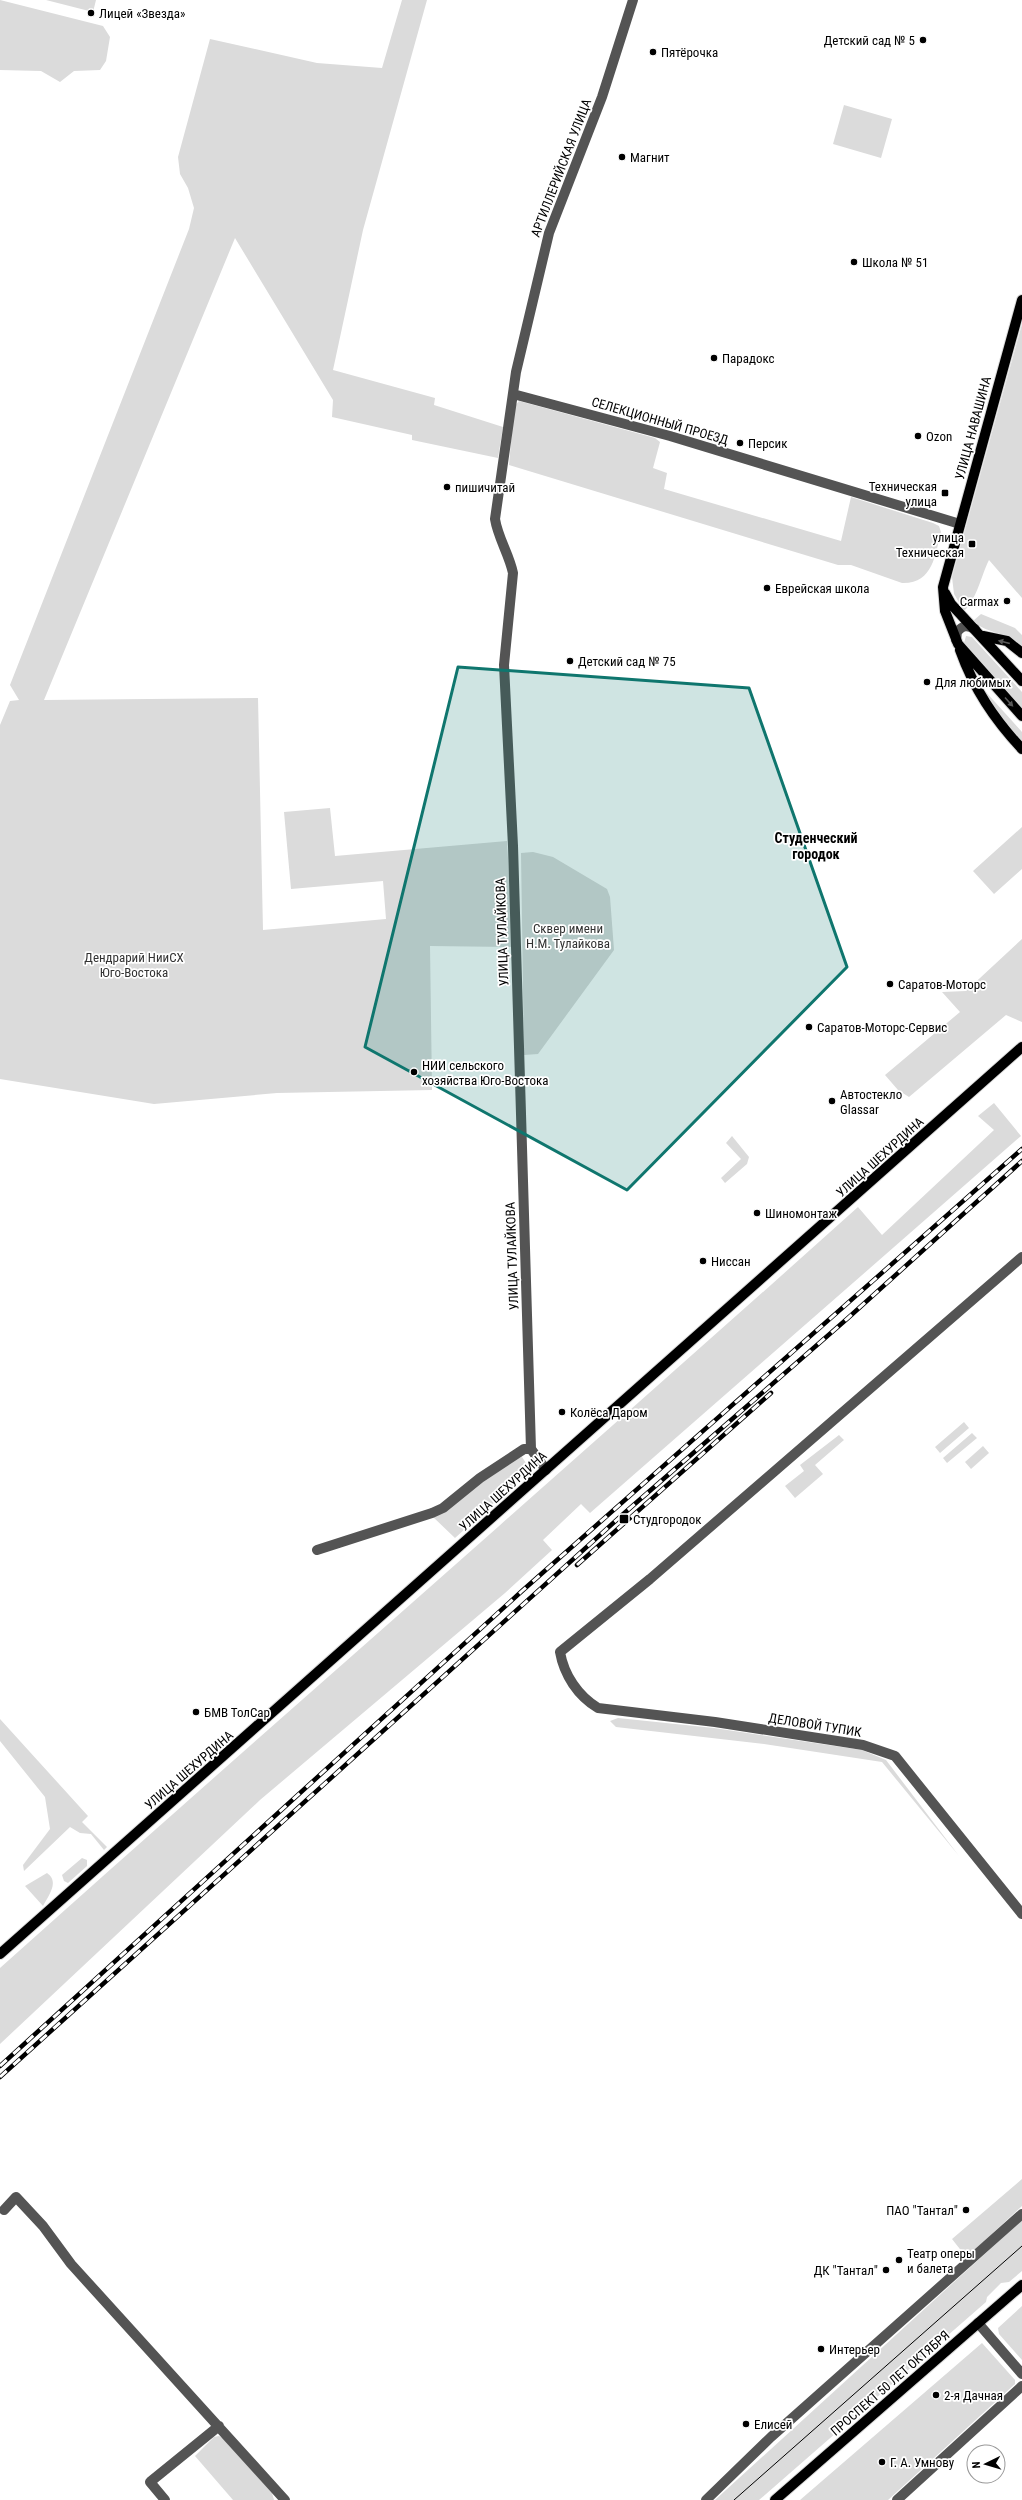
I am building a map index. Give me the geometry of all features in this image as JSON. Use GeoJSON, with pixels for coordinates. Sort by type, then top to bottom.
{"type":"FeatureCollection","features":[{"type":"Feature","properties":{"kind":"main road","name":"УЛИЦА НАВАШИНА"},"geometry":{"type":"LineString","coordinates":[[943,587],[1022,300]]}},
{"type":"Feature","properties":{"kind":"main road"},"geometry":{"type":"LineString","coordinates":[[943,587],[951,604],[979,632],[1022,681]]}},
{"type":"Feature","properties":{"kind":"main road"},"geometry":{"type":"LineString","coordinates":[[943,587],[945,611],[983,701],[997,722],[1022,749]]}},
{"type":"Feature","properties":{"kind":"main road"},"geometry":{"type":"LineString","coordinates":[[979,632],[1008,641],[1022,653]]}},
{"type":"Feature","properties":{"kind":"main road"},"geometry":{"type":"LineString","coordinates":[[957,642],[1022,716]]}},
{"type":"Feature","properties":{"kind":"main road","name":"УЛИЦА ШЕХУРДИНА"},"geometry":{"type":"LineString","coordinates":[[0,1954],[1022,1047]]}},
{"type":"Feature","properties":{"kind":"main road","name":"ПРОСПЕКТ 50 ЛЕТ ОКТЯБРЯ"},"geometry":{"type":"LineString","coordinates":[[775,2500],[1022,2285]]}},
{"type":"Feature","properties":{"kind":"street","name":"АРТИЛЛЕРИЙСКАЯ УЛИЦА"},"geometry":{"type":"LineString","coordinates":[[513,394],[516,372],[549,233],[602,97],[633,0]]}},
{"type":"Feature","properties":{"kind":"street","name":"СЕЛЕКЦИОННЫЙ ПРОЕЗД"},"geometry":{"type":"LineString","coordinates":[[513,394],[670,436],[960,524]]}},
{"type":"Feature","properties":{"kind":"street","name":"УЛИЦА ТУЛАЙКОВА"},"geometry":{"type":"LineString","coordinates":[[513,394],[496,518],[497,532],[510,560],[513,573],[504,665],[513,846],[531,1449]]}},
{"type":"Feature","properties":{"kind":"street"},"geometry":{"type":"LineString","coordinates":[[957,642],[957,632],[961,627],[968,626],[979,632]]}},
{"type":"Feature","properties":{"kind":"street","name":"ДЕЛОВОЙ ТУПИК"},"geometry":{"type":"LineString","coordinates":[[1022,1257],[650,1579],[560,1652],[562,1665],[578,1692],[586,1701],[598,1708],[715,1722],[863,1745],[894,1756],[1022,1914]]}},
{"type":"Feature","properties":{"kind":"street"},"geometry":{"type":"LineString","coordinates":[[317,1550],[432,1513],[443,1508],[480,1478],[524,1449],[531,1449],[546,1470]]}},
{"type":"Feature","properties":{"kind":"street"},"geometry":{"type":"LineString","coordinates":[[4,2210],[16,2197],[43,2226],[71,2264],[285,2500]]}},
{"type":"Feature","properties":{"kind":"street"},"geometry":{"type":"LineString","coordinates":[[706,2500],[771,2437],[1022,2214]]}},
{"type":"Feature","properties":{"kind":"street"},"geometry":{"type":"LineString","coordinates":[[978,2323],[1022,2374]]}},
{"type":"Feature","properties":{"kind":"street"},"geometry":{"type":"LineString","coordinates":[[897,2500],[1022,2386]]}},
{"type":"Feature","properties":{"kind":"street"},"geometry":{"type":"LineString","coordinates":[[165,2500],[150,2482],[219,2426]]}},
{"type":"Feature","properties":{"kind":"highlighted area"},"geometry":{"type":"Polygon","coordinates":[[[458,667],[749,688],[847,967],[627,1190],[365,1047],[458,667]]]}},
{"type":"Feature","properties":{"kind":"green space"},"geometry":{"type":"Polygon","coordinates":[[[0,0],[103,26],[110,37],[106,61],[100,70],[74,71],[60,82],[41,71],[0,70],[0,0]]]}},
{"type":"Feature","properties":{"kind":"green space"},"geometry":{"type":"Polygon","coordinates":[[[46,0],[96,0],[93,12],[46,0]]]}},
{"type":"Feature","properties":{"kind":"green space","name":"Дендрарий НииСХ Юго-Востока"},"geometry":{"type":"Polygon","coordinates":[[[402,0],[427,0],[363,230],[333,370],[435,398],[434,405],[503,427],[498,458],[412,440],[412,435],[332,417],[333,400],[235,238],[44,700],[258,698],[263,930],[386,919],[383,881],[291,889],[284,812],[330,808],[335,856],[507,841],[513,947],[430,946],[432,1090],[277,1093],[154,1104],[0,1079],[0,725],[10,701],[19,700],[10,685],[189,229],[194,208],[188,188],[180,174],[178,157],[210,39],[317,63],[382,68],[402,0]]]}},
{"type":"Feature","properties":{"kind":"green space"},"geometry":{"type":"Polygon","coordinates":[[[844,105],[892,119],[881,158],[833,144],[844,105]]]}},
{"type":"Feature","properties":{"kind":"green space"},"geometry":{"type":"Polygon","coordinates":[[[1022,324],[1022,598],[989,560],[976,594],[964,611],[954,594],[952,577],[1022,324]]]}},
{"type":"Feature","properties":{"kind":"green space"},"geometry":{"type":"Polygon","coordinates":[[[519,401],[655,438],[660,442],[653,468],[667,473],[664,489],[841,541],[851,497],[933,523],[939,526],[941,532],[934,559],[931,566],[920,579],[902,583],[851,565],[838,565],[509,465],[514,407],[519,401]]]}},
{"type":"Feature","properties":{"kind":"green space"},"geometry":{"type":"Polygon","coordinates":[[[981,614],[1015,628],[1022,635],[1022,646],[1016,641],[984,628],[973,621],[981,614]]]}},
{"type":"Feature","properties":{"kind":"green space"},"geometry":{"type":"Polygon","coordinates":[[[966,636],[972,637],[1022,692],[1022,708],[964,643],[966,636]]]}},
{"type":"Feature","properties":{"kind":"green space"},"geometry":{"type":"Polygon","coordinates":[[[985,691],[1022,732],[1022,744],[985,696],[985,691]]]}},
{"type":"Feature","properties":{"kind":"green space"},"geometry":{"type":"Polygon","coordinates":[[[1022,827],[1022,869],[994,894],[973,871],[1022,827]]]}},
{"type":"Feature","properties":{"kind":"green space","name":"Сквер имени Н.М. Тулайкова"},"geometry":{"type":"Polygon","coordinates":[[[533,852],[553,857],[607,889],[610,897],[614,950],[538,1054],[524,1055],[521,853],[533,852]]]}},
{"type":"Feature","properties":{"kind":"green space"},"geometry":{"type":"Polygon","coordinates":[[[1022,939],[1022,1022],[1006,1015],[909,1097],[898,1090],[885,1075],[960,1012],[942,992],[966,991],[1022,939]]]}},
{"type":"Feature","properties":{"kind":"green space"},"geometry":{"type":"Polygon","coordinates":[[[994,1103],[1021,1136],[590,1513],[581,1504],[543,1540],[552,1550],[505,1593],[260,1800],[0,2044],[0,1968],[858,1207],[882,1235],[994,1130],[978,1116],[994,1103]]]}},
{"type":"Feature","properties":{"kind":"green space"},"geometry":{"type":"Polygon","coordinates":[[[732,1136],[749,1157],[747,1164],[725,1183],[721,1178],[741,1159],[726,1143],[732,1136]]]}},
{"type":"Feature","properties":{"kind":"green space"},"geometry":{"type":"Polygon","coordinates":[[[964,1422],[969,1428],[940,1453],[935,1447],[964,1422]]]}},
{"type":"Feature","properties":{"kind":"green space"},"geometry":{"type":"Polygon","coordinates":[[[972,1433],[977,1438],[947,1463],[943,1458],[972,1433]]]}},
{"type":"Feature","properties":{"kind":"green space"},"geometry":{"type":"Polygon","coordinates":[[[839,1435],[844,1440],[815,1465],[823,1474],[795,1498],[785,1486],[804,1471],[800,1465],[839,1435]]]}},
{"type":"Feature","properties":{"kind":"green space"},"geometry":{"type":"Polygon","coordinates":[[[983,1446],[989,1453],[971,1469],[965,1462],[983,1446]]]}},
{"type":"Feature","properties":{"kind":"green space"},"geometry":{"type":"Polygon","coordinates":[[[522,1457],[528,1466],[527,1473],[455,1538],[432,1516],[486,1475],[522,1457]]]}},
{"type":"Feature","properties":{"kind":"green space"},"geometry":{"type":"Polygon","coordinates":[[[618,1718],[714,1728],[862,1750],[886,1760],[959,1856],[882,1762],[764,1744],[616,1727],[610,1721],[618,1718]]]}},
{"type":"Feature","properties":{"kind":"green space"},"geometry":{"type":"Polygon","coordinates":[[[0,1719],[88,1816],[82,1822],[107,1847],[104,1850],[91,1834],[80,1833],[70,1827],[24,1871],[23,1865],[50,1829],[45,1797],[0,1741],[0,1719]]]}},
{"type":"Feature","properties":{"kind":"green space"},"geometry":{"type":"Polygon","coordinates":[[[82,1858],[87,1860],[87,1866],[68,1883],[64,1881],[62,1875],[82,1858]]]}},
{"type":"Feature","properties":{"kind":"green space"},"geometry":{"type":"Polygon","coordinates":[[[47,1873],[53,1881],[53,1885],[43,1906],[25,1886],[47,1873]]]}},
{"type":"Feature","properties":{"kind":"green space"},"geometry":{"type":"Polygon","coordinates":[[[1022,2179],[1022,2206],[969,2255],[963,2253],[952,2239],[1022,2179]]]}},
{"type":"Feature","properties":{"kind":"green space"},"geometry":{"type":"Polygon","coordinates":[[[1022,2220],[1022,2271],[1009,2282],[1001,2283],[987,2297],[986,2302],[759,2500],[715,2500],[1022,2220]]]}},
{"type":"Feature","properties":{"kind":"green space"},"geometry":{"type":"Polygon","coordinates":[[[1022,2306],[1022,2360],[999,2334],[998,2328],[1022,2306]]]}},
{"type":"Feature","properties":{"kind":"green space"},"geometry":{"type":"Polygon","coordinates":[[[982,2343],[1015,2380],[1015,2384],[888,2500],[800,2500],[982,2343]]]}},
{"type":"Feature","properties":{"kind":"green space"},"geometry":{"type":"Polygon","coordinates":[[[219,2436],[223,2438],[272,2493],[274,2500],[233,2500],[195,2456],[214,2437],[219,2436]]]}},
{"type":"Feature","properties":{"kind":"tram line"},"geometry":{"type":"LineString","coordinates":[[734,2500],[1022,2246]]}},
{"type":"Feature","properties":{"kind":"railway"},"geometry":{"type":"LineString","coordinates":[[0,2066],[522,1591],[1022,1149]]}},
{"type":"Feature","properties":{"kind":"railway"},"geometry":{"type":"LineString","coordinates":[[0,2077],[621,1516],[848,1318],[1022,1161]]}},
{"type":"Feature","properties":{"kind":"railway"},"geometry":{"type":"LineString","coordinates":[[577,1565],[771,1393]]}},
{"type":"Feature","properties":{"kind":"place","name":"Лицей «Звезда»"},"geometry":{"type":"Point","coordinates":[91,13]}},
{"type":"Feature","properties":{"kind":"place","name":"Детский сад № 5"},"geometry":{"type":"Point","coordinates":[923,40]}},
{"type":"Feature","properties":{"kind":"place","name":"Пятёрочка"},"geometry":{"type":"Point","coordinates":[653,52]}},
{"type":"Feature","properties":{"kind":"place","name":"Магнит"},"geometry":{"type":"Point","coordinates":[622,157]}},
{"type":"Feature","properties":{"kind":"place","name":"Школа № 51"},"geometry":{"type":"Point","coordinates":[854,262]}},
{"type":"Feature","properties":{"kind":"place","name":"Парадокс"},"geometry":{"type":"Point","coordinates":[714,358]}},
{"type":"Feature","properties":{"kind":"place","name":"Ozon"},"geometry":{"type":"Point","coordinates":[918,436]}},
{"type":"Feature","properties":{"kind":"place","name":"Персик"},"geometry":{"type":"Point","coordinates":[740,443]}},
{"type":"Feature","properties":{"kind":"place","name":"пишичитай"},"geometry":{"type":"Point","coordinates":[447,487]}},
{"type":"Feature","properties":{"kind":"place","name":"Техническая улица"},"geometry":{"type":"Point","coordinates":[945,493]}},
{"type":"Feature","properties":{"kind":"place","name":"улица Техническая"},"geometry":{"type":"Point","coordinates":[972,544]}},
{"type":"Feature","properties":{"kind":"place","name":"Еврейская школа"},"geometry":{"type":"Point","coordinates":[767,588]}},
{"type":"Feature","properties":{"kind":"place","name":"Carmax"},"geometry":{"type":"Point","coordinates":[1007,601]}},
{"type":"Feature","properties":{"kind":"place","name":"Детский сад № 75"},"geometry":{"type":"Point","coordinates":[570,661]}},
{"type":"Feature","properties":{"kind":"place","name":"Для любимых"},"geometry":{"type":"Point","coordinates":[927,682]}},
{"type":"Feature","properties":{"kind":"place","name":"Саратов-Моторс"},"geometry":{"type":"Point","coordinates":[890,984]}},
{"type":"Feature","properties":{"kind":"place","name":"Саратов-Моторс-Сервис"},"geometry":{"type":"Point","coordinates":[809,1027]}},
{"type":"Feature","properties":{"kind":"place","name":"НИИ сельского хозяйства Юго-Востока"},"geometry":{"type":"Point","coordinates":[414,1072]}},
{"type":"Feature","properties":{"kind":"place","name":"Автостекло Glassar"},"geometry":{"type":"Point","coordinates":[832,1101]}},
{"type":"Feature","properties":{"kind":"place","name":"Шиномонтаж"},"geometry":{"type":"Point","coordinates":[757,1213]}},
{"type":"Feature","properties":{"kind":"place","name":"Ниссан"},"geometry":{"type":"Point","coordinates":[703,1261]}},
{"type":"Feature","properties":{"kind":"place","name":"Колёса Даром"},"geometry":{"type":"Point","coordinates":[562,1412]}},
{"type":"Feature","properties":{"kind":"place","name":"Студгородок"},"geometry":{"type":"Point","coordinates":[624,1519]}},
{"type":"Feature","properties":{"kind":"place","name":"БМВ ТолСар"},"geometry":{"type":"Point","coordinates":[196,1712]}},
{"type":"Feature","properties":{"kind":"place","name":"ПАО \"Тантал\""},"geometry":{"type":"Point","coordinates":[966,2210]}},
{"type":"Feature","properties":{"kind":"place","name":"Театр оперы и балета"},"geometry":{"type":"Point","coordinates":[899,2260]}},
{"type":"Feature","properties":{"kind":"place","name":"ДК \"Тантал\""},"geometry":{"type":"Point","coordinates":[886,2270]}},
{"type":"Feature","properties":{"kind":"place","name":"Интерьер"},"geometry":{"type":"Point","coordinates":[821,2349]}},
{"type":"Feature","properties":{"kind":"place","name":"2-я Дачная"},"geometry":{"type":"Point","coordinates":[936,2395]}},
{"type":"Feature","properties":{"kind":"place","name":"Елисей"},"geometry":{"type":"Point","coordinates":[746,2424]}},
{"type":"Feature","properties":{"kind":"place","name":"Г. А. Умнову"},"geometry":{"type":"Point","coordinates":[882,2462]}},
{"type":"Feature","properties":{"kind":"district","name":"Студенческий городок"},"geometry":{"type":"Point","coordinates":[816,846]}}]}
